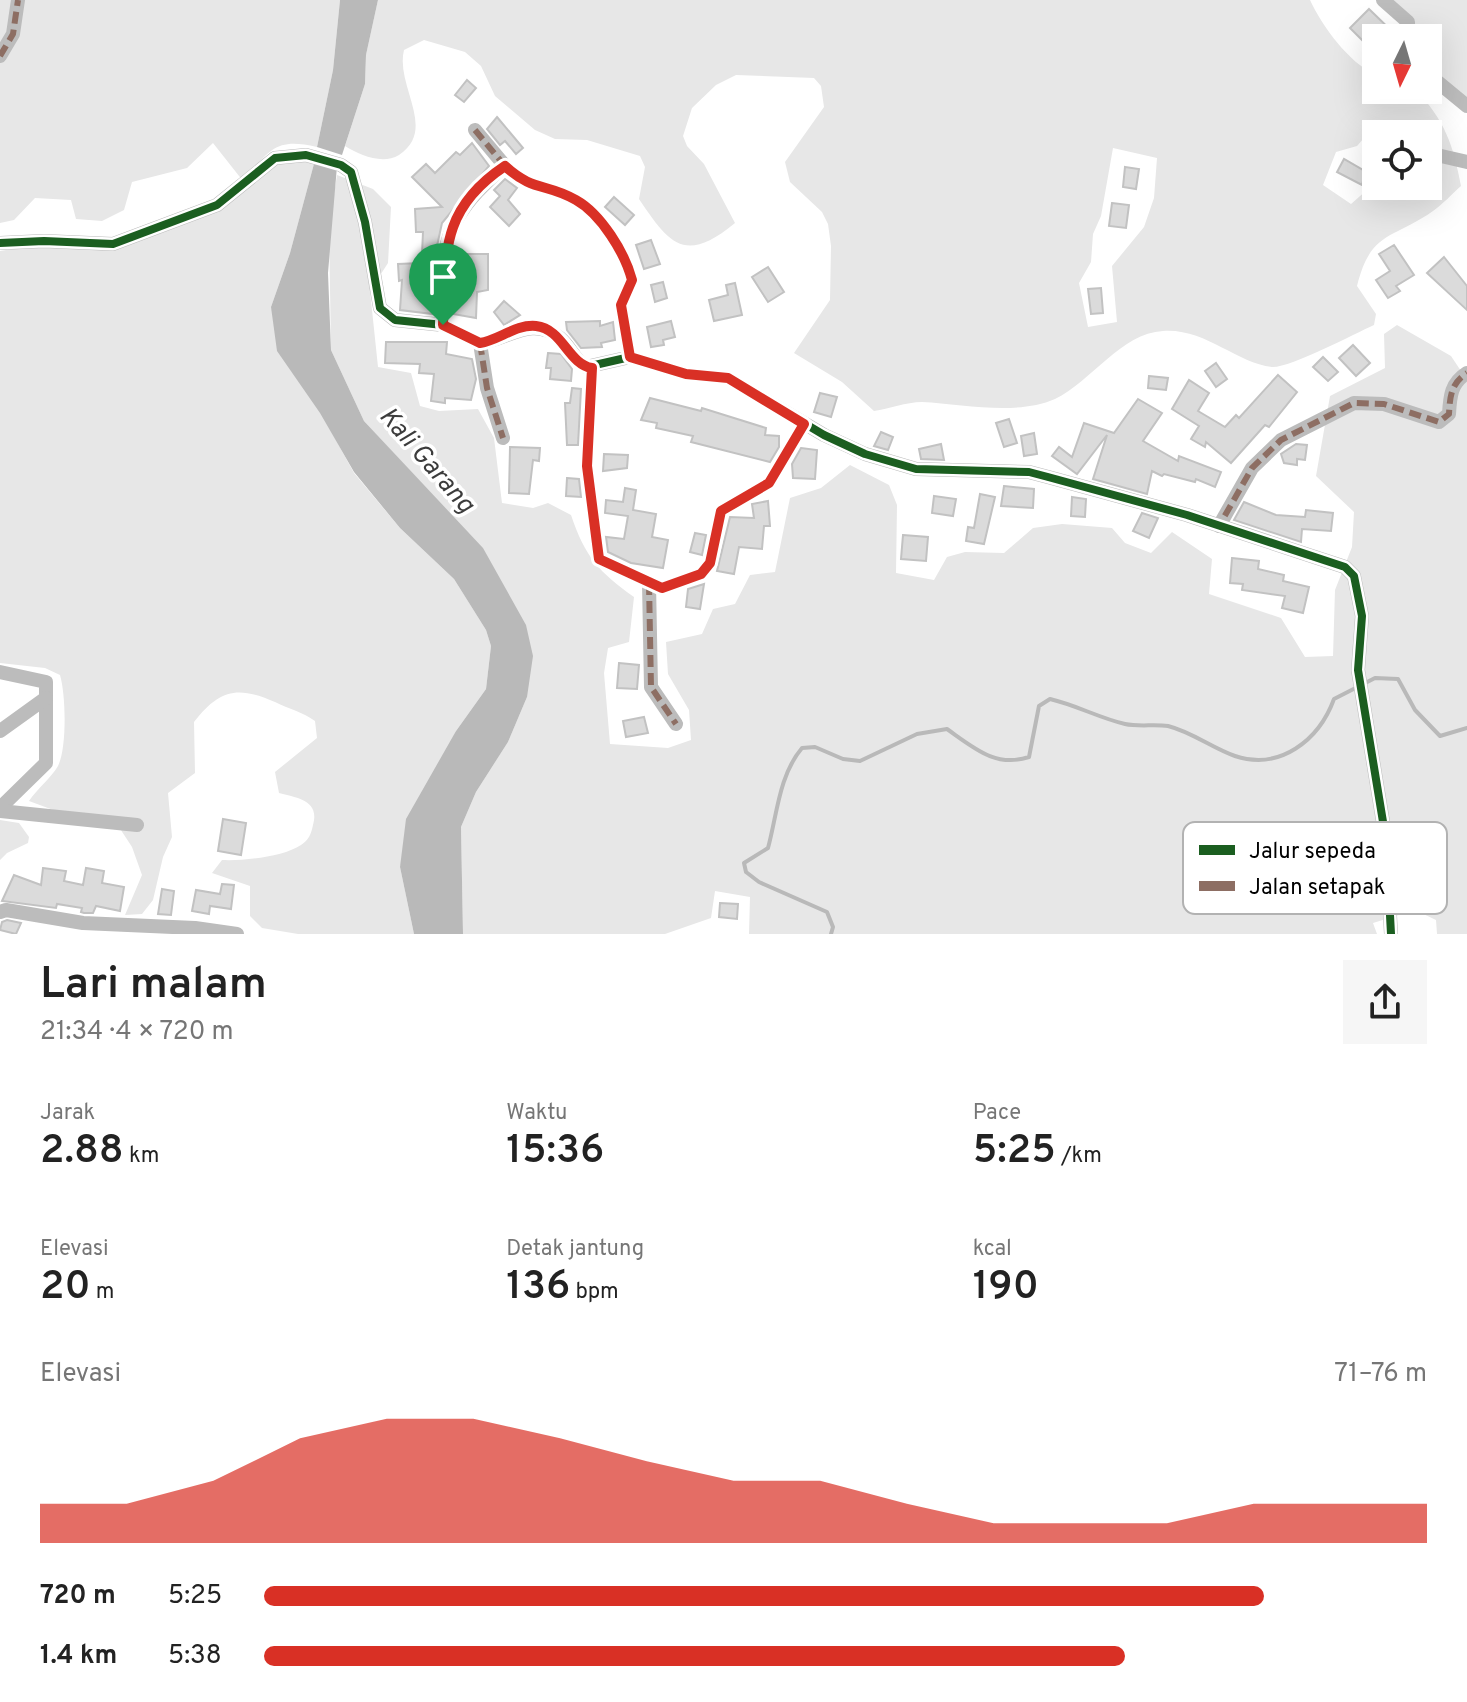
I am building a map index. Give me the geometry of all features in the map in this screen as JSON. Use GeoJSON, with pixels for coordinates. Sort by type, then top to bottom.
{"type":"FeatureCollection","features":[{"type":"Feature","properties":{"kind":"street"},"geometry":{"type":"LineString","coordinates":[[0,56],[13,34],[18,0]]}},
{"type":"Feature","properties":{"kind":"street"},"geometry":{"type":"LineString","coordinates":[[1383,0],[1408,24]]}},
{"type":"Feature","properties":{"kind":"street"},"geometry":{"type":"LineString","coordinates":[[1442,85],[1467,106]]}},
{"type":"Feature","properties":{"kind":"street"},"geometry":{"type":"LineString","coordinates":[[475,130],[523,182],[575,199],[609,234],[632,280],[621,305],[630,357]]}},
{"type":"Feature","properties":{"kind":"street"},"geometry":{"type":"LineString","coordinates":[[0,243],[113,244],[217,205],[275,158],[306,155],[341,165],[351,172],[380,308],[395,320],[443,325],[480,343],[518,329],[538,326],[559,337],[579,363],[592,368],[630,357],[686,374],[728,378],[804,424],[865,454],[916,469],[1029,472],[1219,526],[1345,567],[1354,576],[1362,616],[1358,670],[1361,702],[1383,822]]}},
{"type":"Feature","properties":{"kind":"street"},"geometry":{"type":"LineString","coordinates":[[1442,156],[1467,162]]}},
{"type":"Feature","properties":{"kind":"street"},"geometry":{"type":"LineString","coordinates":[[443,325],[444,261],[452,224],[465,205],[505,166]]}},
{"type":"Feature","properties":{"kind":"street"},"geometry":{"type":"LineString","coordinates":[[480,343],[487,388],[503,438]]}},
{"type":"Feature","properties":{"kind":"street"},"geometry":{"type":"LineString","coordinates":[[592,368],[587,466],[598,555],[606,565],[667,588],[701,574],[713,556],[721,511],[769,483],[804,424]]}},
{"type":"Feature","properties":{"kind":"street"},"geometry":{"type":"LineString","coordinates":[[1219,526],[1252,468],[1281,440],[1354,403],[1384,404],[1417,418],[1439,422],[1449,414],[1451,391],[1458,378],[1467,373]]}},
{"type":"Feature","properties":{"kind":"street"},"geometry":{"type":"LineString","coordinates":[[649,583],[651,687],[676,724]]}},
{"type":"Feature","properties":{"kind":"street"},"geometry":{"type":"LineString","coordinates":[[0,672],[44,679],[46,698],[46,763],[0,810]]}},
{"type":"Feature","properties":{"kind":"street"},"geometry":{"type":"LineString","coordinates":[[0,731],[46,698]]}},
{"type":"Feature","properties":{"kind":"street"},"geometry":{"type":"LineString","coordinates":[[0,810],[137,825]]}},
{"type":"Feature","properties":{"kind":"street"},"geometry":{"type":"LineString","coordinates":[[0,912],[6,910],[83,923],[195,928],[237,934]]}},
{"type":"Feature","properties":{"kind":"street"},"geometry":{"type":"LineString","coordinates":[[1390,914],[1391,934]]}},
{"type":"Feature","properties":{"kind":"shaded area"},"geometry":{"type":"Polygon","coordinates":[[[0,0],[340,0],[333,70],[317,147],[282,145],[267,154],[243,181],[213,143],[187,168],[132,182],[124,210],[102,221],[76,219],[71,200],[35,198],[14,220],[0,223],[0,0]]]}},
{"type":"Feature","properties":{"kind":"shaded area"},"geometry":{"type":"Polygon","coordinates":[[[340,0],[378,0],[366,55],[365,84],[342,155],[317,147],[333,70],[340,0]]]}},
{"type":"Feature","properties":{"kind":"shaded area"},"geometry":{"type":"Polygon","coordinates":[[[378,0],[1310,0],[1337,43],[1362,66],[1362,104],[1428,104],[1438,120],[1362,120],[1362,140],[1357,146],[1336,152],[1323,185],[1351,204],[1362,194],[1362,200],[1442,200],[1442,127],[1455,158],[1461,186],[1433,211],[1385,238],[1369,255],[1357,286],[1376,314],[1374,325],[1293,362],[1272,367],[1259,364],[1193,335],[1163,331],[1133,340],[1068,391],[1040,404],[1007,408],[922,402],[874,411],[842,382],[794,353],[830,300],[831,246],[828,224],[822,212],[790,182],[785,162],[824,107],[821,86],[814,78],[736,75],[716,85],[692,108],[683,136],[687,146],[704,164],[735,223],[718,236],[691,246],[670,238],[639,199],[645,167],[640,156],[587,140],[555,139],[535,130],[495,96],[481,66],[465,52],[424,40],[404,50],[403,64],[413,106],[415,133],[410,144],[392,158],[378,159],[345,146],[365,84],[366,55],[378,0]],[[1113,148],[1101,216],[1093,234],[1091,262],[1079,283],[1088,327],[1117,322],[1112,266],[1144,227],[1154,198],[1157,158],[1113,148]]]}},
{"type":"Feature","properties":{"kind":"shaded area"},"geometry":{"type":"Polygon","coordinates":[[[1389,0],[1467,0],[1467,100],[1442,80],[1442,24],[1404,24],[1389,0]]]}},
{"type":"Feature","properties":{"kind":"shaded area"},"geometry":{"type":"Polygon","coordinates":[[[274,157],[315,160],[290,253],[271,307],[321,413],[354,473],[400,528],[454,579],[486,630],[491,646],[486,689],[456,731],[400,867],[414,934],[298,934],[262,928],[250,916],[250,886],[212,873],[222,860],[263,857],[284,853],[301,845],[309,836],[314,817],[310,805],[279,793],[275,772],[317,738],[315,721],[262,697],[239,692],[212,703],[194,722],[195,773],[168,793],[172,837],[163,857],[153,900],[142,914],[125,915],[142,875],[132,847],[115,821],[56,811],[29,801],[61,758],[65,721],[60,675],[45,668],[0,663],[0,251],[43,244],[112,249],[215,211],[274,157]]]}},
{"type":"Feature","properties":{"kind":"shaded area"},"geometry":{"type":"Polygon","coordinates":[[[315,160],[337,166],[328,273],[331,350],[364,421],[483,548],[526,625],[533,656],[527,697],[508,742],[476,792],[461,827],[463,934],[414,934],[400,867],[406,819],[456,731],[486,689],[491,646],[486,630],[454,579],[400,528],[354,472],[320,413],[277,351],[271,307],[290,253],[315,160]]]}},
{"type":"Feature","properties":{"kind":"shaded area"},"geometry":{"type":"Polygon","coordinates":[[[337,175],[373,189],[391,207],[388,263],[370,291],[378,367],[411,373],[420,406],[439,411],[478,409],[494,438],[502,503],[533,508],[548,503],[571,515],[588,553],[611,580],[634,597],[629,642],[608,648],[604,673],[610,744],[668,748],[691,740],[689,710],[668,674],[666,642],[702,634],[713,609],[735,604],[750,575],[775,572],[790,498],[821,488],[850,465],[889,485],[897,505],[896,573],[934,580],[947,557],[965,552],[1004,553],[1033,528],[1062,524],[1112,528],[1125,543],[1151,553],[1172,532],[1212,559],[1209,594],[1281,618],[1305,657],[1333,656],[1335,590],[1352,547],[1354,512],[1316,476],[1330,396],[1385,368],[1384,334],[1397,325],[1451,356],[1467,380],[1467,934],[1437,934],[1436,920],[1423,914],[1447,914],[1447,822],[1183,822],[1183,914],[1402,914],[1373,923],[1377,934],[749,934],[750,897],[715,891],[711,918],[665,934],[463,934],[461,827],[476,792],[508,742],[527,697],[450,514],[364,421],[331,350],[329,227],[337,175]]]}},
{"type":"Feature","properties":{"kind":"shaded area"},"geometry":{"type":"Polygon","coordinates":[[[0,820],[19,823],[29,837],[28,843],[0,860],[0,820]]]}},
{"type":"Feature","properties":{"kind":"building"},"geometry":{"type":"Polygon","coordinates":[[[1369,9],[1385,24],[1362,24],[1362,40],[1350,28],[1369,9]]]}},
{"type":"Feature","properties":{"kind":"building"},"geometry":{"type":"Polygon","coordinates":[[[467,80],[476,88],[464,102],[455,95],[467,80]]]}},
{"type":"Feature","properties":{"kind":"building"},"geometry":{"type":"Polygon","coordinates":[[[497,117],[523,148],[516,154],[505,141],[500,145],[487,129],[497,117]]]}},
{"type":"Feature","properties":{"kind":"building"},"geometry":{"type":"Polygon","coordinates":[[[472,143],[489,166],[442,223],[435,255],[422,254],[423,232],[416,232],[415,209],[442,207],[412,177],[426,164],[435,173],[456,152],[460,155],[472,143]]]}},
{"type":"Feature","properties":{"kind":"building"},"geometry":{"type":"Polygon","coordinates":[[[1344,159],[1362,169],[1362,185],[1337,172],[1344,159]]]}},
{"type":"Feature","properties":{"kind":"building"},"geometry":{"type":"Polygon","coordinates":[[[1125,167],[1139,169],[1136,189],[1123,187],[1125,167]]]}},
{"type":"Feature","properties":{"kind":"building"},"geometry":{"type":"Polygon","coordinates":[[[505,179],[517,188],[508,200],[520,214],[509,226],[490,207],[500,196],[494,190],[505,179]]]}},
{"type":"Feature","properties":{"kind":"building"},"geometry":{"type":"Polygon","coordinates":[[[614,197],[634,215],[625,225],[605,207],[614,197]]]}},
{"type":"Feature","properties":{"kind":"building"},"geometry":{"type":"Polygon","coordinates":[[[1112,203],[1129,205],[1126,228],[1109,226],[1112,203]]]}},
{"type":"Feature","properties":{"kind":"building"},"geometry":{"type":"Polygon","coordinates":[[[651,240],[660,264],[644,269],[636,245],[651,240]]]}},
{"type":"Feature","properties":{"kind":"building"},"geometry":{"type":"Polygon","coordinates":[[[1394,245],[1414,275],[1396,286],[1400,291],[1388,298],[1376,280],[1390,271],[1379,254],[1394,245]]]}},
{"type":"Feature","properties":{"kind":"building"},"geometry":{"type":"Polygon","coordinates":[[[456,254],[488,254],[488,290],[477,292],[476,318],[453,314],[456,254]]]}},
{"type":"Feature","properties":{"kind":"building"},"geometry":{"type":"Polygon","coordinates":[[[1444,257],[1467,286],[1467,310],[1427,273],[1444,257]]]}},
{"type":"Feature","properties":{"kind":"building"},"geometry":{"type":"Polygon","coordinates":[[[421,263],[422,281],[433,281],[433,314],[400,310],[402,280],[399,281],[398,264],[421,263]]]}},
{"type":"Feature","properties":{"kind":"building"},"geometry":{"type":"Polygon","coordinates":[[[768,267],[784,292],[768,302],[752,277],[768,267]]]}},
{"type":"Feature","properties":{"kind":"building"},"geometry":{"type":"Polygon","coordinates":[[[663,282],[667,298],[655,302],[651,285],[663,282]]]}},
{"type":"Feature","properties":{"kind":"building"},"geometry":{"type":"Polygon","coordinates":[[[735,283],[742,315],[714,321],[709,300],[728,295],[726,285],[735,283]]]}},
{"type":"Feature","properties":{"kind":"building"},"geometry":{"type":"Polygon","coordinates":[[[1101,288],[1103,313],[1091,314],[1088,289],[1101,288]]]}},
{"type":"Feature","properties":{"kind":"building"},"geometry":{"type":"Polygon","coordinates":[[[504,301],[520,315],[504,325],[494,312],[504,301]]]}},
{"type":"Feature","properties":{"kind":"building"},"geometry":{"type":"Polygon","coordinates":[[[600,321],[600,326],[613,322],[615,340],[601,343],[602,347],[581,348],[567,330],[566,322],[600,321]]]}},
{"type":"Feature","properties":{"kind":"building"},"geometry":{"type":"Polygon","coordinates":[[[671,321],[675,337],[663,340],[664,345],[651,347],[647,327],[671,321]]]}},
{"type":"Feature","properties":{"kind":"building"},"geometry":{"type":"Polygon","coordinates":[[[386,342],[447,342],[446,354],[472,359],[476,379],[471,400],[445,398],[445,403],[431,401],[434,374],[419,373],[420,364],[385,363],[386,342]]]}},
{"type":"Feature","properties":{"kind":"building"},"geometry":{"type":"Polygon","coordinates":[[[1353,345],[1370,363],[1356,376],[1339,358],[1353,345]]]}},
{"type":"Feature","properties":{"kind":"building"},"geometry":{"type":"Polygon","coordinates":[[[548,353],[561,354],[572,369],[571,381],[550,379],[551,368],[546,368],[548,353]]]}},
{"type":"Feature","properties":{"kind":"building"},"geometry":{"type":"Polygon","coordinates":[[[1323,357],[1338,372],[1328,381],[1313,367],[1323,357]]]}},
{"type":"Feature","properties":{"kind":"building"},"geometry":{"type":"Polygon","coordinates":[[[1216,363],[1227,379],[1216,387],[1205,371],[1216,363]]]}},
{"type":"Feature","properties":{"kind":"building"},"geometry":{"type":"Polygon","coordinates":[[[1278,375],[1297,392],[1269,427],[1265,425],[1231,463],[1206,442],[1205,447],[1191,439],[1199,426],[1172,409],[1189,380],[1209,393],[1198,411],[1225,427],[1236,415],[1239,418],[1278,375]]]}},
{"type":"Feature","properties":{"kind":"building"},"geometry":{"type":"Polygon","coordinates":[[[1149,376],[1168,378],[1166,390],[1148,388],[1149,376]]]}},
{"type":"Feature","properties":{"kind":"building"},"geometry":{"type":"Polygon","coordinates":[[[572,388],[581,389],[578,445],[567,445],[565,403],[570,403],[572,388]]]}},
{"type":"Feature","properties":{"kind":"building"},"geometry":{"type":"Polygon","coordinates":[[[820,393],[837,397],[831,417],[814,412],[820,393]]]}},
{"type":"Feature","properties":{"kind":"building"},"geometry":{"type":"Polygon","coordinates":[[[650,398],[701,411],[702,408],[766,428],[765,435],[779,436],[779,447],[770,462],[691,442],[693,436],[656,428],[657,423],[641,420],[650,398]]]}},
{"type":"Feature","properties":{"kind":"building"},"geometry":{"type":"Polygon","coordinates":[[[1138,399],[1162,413],[1143,441],[1178,461],[1179,456],[1221,472],[1215,487],[1196,479],[1195,482],[1162,476],[1152,471],[1147,494],[1093,479],[1107,435],[1077,474],[1052,456],[1059,447],[1072,457],[1084,423],[1114,433],[1138,399]]]}},
{"type":"Feature","properties":{"kind":"building"},"geometry":{"type":"Polygon","coordinates":[[[1009,419],[1017,443],[1004,447],[996,423],[1009,419]]]}},
{"type":"Feature","properties":{"kind":"building"},"geometry":{"type":"Polygon","coordinates":[[[881,432],[893,437],[888,450],[874,446],[881,432]]]}},
{"type":"Feature","properties":{"kind":"building"},"geometry":{"type":"Polygon","coordinates":[[[1034,433],[1037,454],[1024,456],[1021,436],[1034,433]]]}},
{"type":"Feature","properties":{"kind":"building"},"geometry":{"type":"Polygon","coordinates":[[[941,444],[944,460],[921,459],[919,449],[941,444]]]}},
{"type":"Feature","properties":{"kind":"building"},"geometry":{"type":"Polygon","coordinates":[[[1296,444],[1307,445],[1305,460],[1297,459],[1297,465],[1284,463],[1281,454],[1296,444]]]}},
{"type":"Feature","properties":{"kind":"building"},"geometry":{"type":"Polygon","coordinates":[[[510,447],[540,448],[539,461],[533,460],[529,494],[509,493],[510,447]]]}},
{"type":"Feature","properties":{"kind":"building"},"geometry":{"type":"Polygon","coordinates":[[[801,448],[817,450],[815,479],[793,478],[792,464],[801,448]]]}},
{"type":"Feature","properties":{"kind":"building"},"geometry":{"type":"Polygon","coordinates":[[[604,454],[628,455],[627,468],[603,471],[604,454]]]}},
{"type":"Feature","properties":{"kind":"building"},"geometry":{"type":"Polygon","coordinates":[[[567,478],[579,479],[581,497],[566,496],[567,478]]]}},
{"type":"Feature","properties":{"kind":"building"},"geometry":{"type":"Polygon","coordinates":[[[1004,486],[1034,489],[1033,508],[1001,506],[1004,486]]]}},
{"type":"Feature","properties":{"kind":"building"},"geometry":{"type":"Polygon","coordinates":[[[625,488],[636,490],[633,510],[656,514],[652,537],[668,540],[663,568],[631,563],[608,552],[606,537],[624,539],[628,516],[605,513],[606,500],[623,502],[625,488]]]}},
{"type":"Feature","properties":{"kind":"building"},"geometry":{"type":"Polygon","coordinates":[[[980,494],[995,497],[984,544],[966,541],[968,527],[974,528],[980,494]]]}},
{"type":"Feature","properties":{"kind":"building"},"geometry":{"type":"Polygon","coordinates":[[[934,496],[956,499],[953,516],[932,513],[934,496]]]}},
{"type":"Feature","properties":{"kind":"building"},"geometry":{"type":"Polygon","coordinates":[[[1072,497],[1086,499],[1085,517],[1071,516],[1072,497]]]}},
{"type":"Feature","properties":{"kind":"building"},"geometry":{"type":"Polygon","coordinates":[[[768,501],[770,526],[764,526],[762,549],[739,547],[734,574],[717,571],[730,517],[754,518],[752,504],[768,501]]]}},
{"type":"Feature","properties":{"kind":"building"},"geometry":{"type":"Polygon","coordinates":[[[1244,502],[1276,515],[1305,517],[1306,510],[1333,513],[1331,531],[1302,529],[1301,542],[1234,520],[1244,502]]]}},
{"type":"Feature","properties":{"kind":"building"},"geometry":{"type":"Polygon","coordinates":[[[1142,513],[1158,518],[1149,538],[1133,531],[1142,513]]]}},
{"type":"Feature","properties":{"kind":"building"},"geometry":{"type":"Polygon","coordinates":[[[695,533],[706,535],[702,555],[690,552],[695,533]]]}},
{"type":"Feature","properties":{"kind":"building"},"geometry":{"type":"Polygon","coordinates":[[[903,535],[928,537],[926,561],[901,559],[903,535]]]}},
{"type":"Feature","properties":{"kind":"building"},"geometry":{"type":"Polygon","coordinates":[[[1232,558],[1259,561],[1258,569],[1284,575],[1283,581],[1309,587],[1303,613],[1282,608],[1285,596],[1242,590],[1243,584],[1230,583],[1232,558]]]}},
{"type":"Feature","properties":{"kind":"building"},"geometry":{"type":"Polygon","coordinates":[[[704,584],[700,609],[686,607],[688,589],[704,584]]]}},
{"type":"Feature","properties":{"kind":"building"},"geometry":{"type":"Polygon","coordinates":[[[619,663],[639,665],[637,689],[617,688],[619,663]]]}},
{"type":"Feature","properties":{"kind":"building"},"geometry":{"type":"Polygon","coordinates":[[[644,717],[648,733],[626,737],[623,721],[644,717]]]}},
{"type":"Feature","properties":{"kind":"building"},"geometry":{"type":"Polygon","coordinates":[[[223,819],[246,823],[241,855],[218,851],[223,819]]]}},
{"type":"Feature","properties":{"kind":"building"},"geometry":{"type":"Polygon","coordinates":[[[43,868],[66,871],[64,881],[83,885],[86,868],[104,871],[102,883],[124,887],[120,911],[96,906],[93,913],[84,913],[81,912],[82,908],[57,904],[56,908],[2,901],[14,875],[41,885],[43,868]]]}},
{"type":"Feature","properties":{"kind":"building"},"geometry":{"type":"Polygon","coordinates":[[[222,884],[234,885],[231,909],[210,906],[209,914],[192,911],[196,890],[220,894],[222,884]]]}},
{"type":"Feature","properties":{"kind":"building"},"geometry":{"type":"Polygon","coordinates":[[[162,889],[174,891],[171,915],[158,914],[162,889]]]}},
{"type":"Feature","properties":{"kind":"building"},"geometry":{"type":"Polygon","coordinates":[[[720,903],[738,904],[737,919],[719,917],[720,903]]]}},
{"type":"Feature","properties":{"kind":"building"},"geometry":{"type":"Polygon","coordinates":[[[2,922],[21,923],[16,934],[0,930],[2,922]]]}},
{"type":"Feature","properties":{"kind":"waterway"},"geometry":{"type":"LineString","coordinates":[[831,934],[833,927],[827,912],[759,882],[746,872],[744,863],[768,848],[788,770],[802,748],[815,747],[843,759],[860,761],[917,734],[947,729],[986,754],[1017,760],[1029,757],[1039,706],[1050,699],[1125,724],[1168,726],[1235,756],[1267,759],[1296,748],[1319,727],[1334,699],[1375,678],[1398,679],[1415,710],[1440,736],[1467,728]]}},
{"type":"Feature","properties":{"kind":"marked path"},"geometry":{"type":"LineString","coordinates":[[0,56],[13,34],[18,0]]}},
{"type":"Feature","properties":{"kind":"marked path"},"geometry":{"type":"LineString","coordinates":[[475,130],[505,166]]}},
{"type":"Feature","properties":{"kind":"marked path"},"geometry":{"type":"LineString","coordinates":[[438,325],[443,325],[445,254],[455,223],[478,191],[505,166],[531,183],[583,204],[610,234],[632,280],[621,305],[630,357]]}},
{"type":"Feature","properties":{"kind":"marked path"},"geometry":{"type":"LineString","coordinates":[[480,343],[487,388],[503,438]]}},
{"type":"Feature","properties":{"kind":"marked path"},"geometry":{"type":"LineString","coordinates":[[592,368],[587,466],[599,559],[662,588],[701,574],[710,563],[721,511],[769,483],[804,424]]}},
{"type":"Feature","properties":{"kind":"marked path"},"geometry":{"type":"LineString","coordinates":[[1225,528],[1219,526],[1252,468],[1281,440],[1354,403],[1384,404],[1439,422],[1449,414],[1452,390],[1467,373]]}},
{"type":"Feature","properties":{"kind":"marked path"},"geometry":{"type":"LineString","coordinates":[[649,583],[651,687],[676,724]]}},
{"type":"Feature","properties":{"kind":"cycle path"},"geometry":{"type":"LineString","coordinates":[[0,243],[113,244],[217,205],[275,158],[306,155],[341,165],[351,172],[365,222],[380,308],[395,320],[443,325],[480,343],[530,328],[549,331],[560,338],[586,367],[630,357],[686,374],[728,378],[824,435],[865,454],[916,469],[1029,472],[1187,515],[1345,567],[1354,576],[1362,616],[1358,670],[1383,822]]}},
{"type":"Feature","properties":{"kind":"cycle path"},"geometry":{"type":"LineString","coordinates":[[1390,914],[1391,934]]}},
{"type":"Feature","properties":{"kind":"route"},"geometry":{"type":"LineString","coordinates":[[505,166],[523,182],[575,199],[609,234],[632,280],[621,305],[630,357],[686,374],[728,378],[804,424],[769,483],[721,511],[713,556],[701,574],[662,588],[606,565],[599,559],[587,466],[592,368],[579,363],[559,337],[538,326],[518,329],[480,343],[443,325],[444,261],[448,234],[465,205],[505,166]]}},
{"type":"Feature","properties":{"kind":"water label","name":"Kali Garang"},"geometry":{"type":"Point","coordinates":[426,461]}}]}
